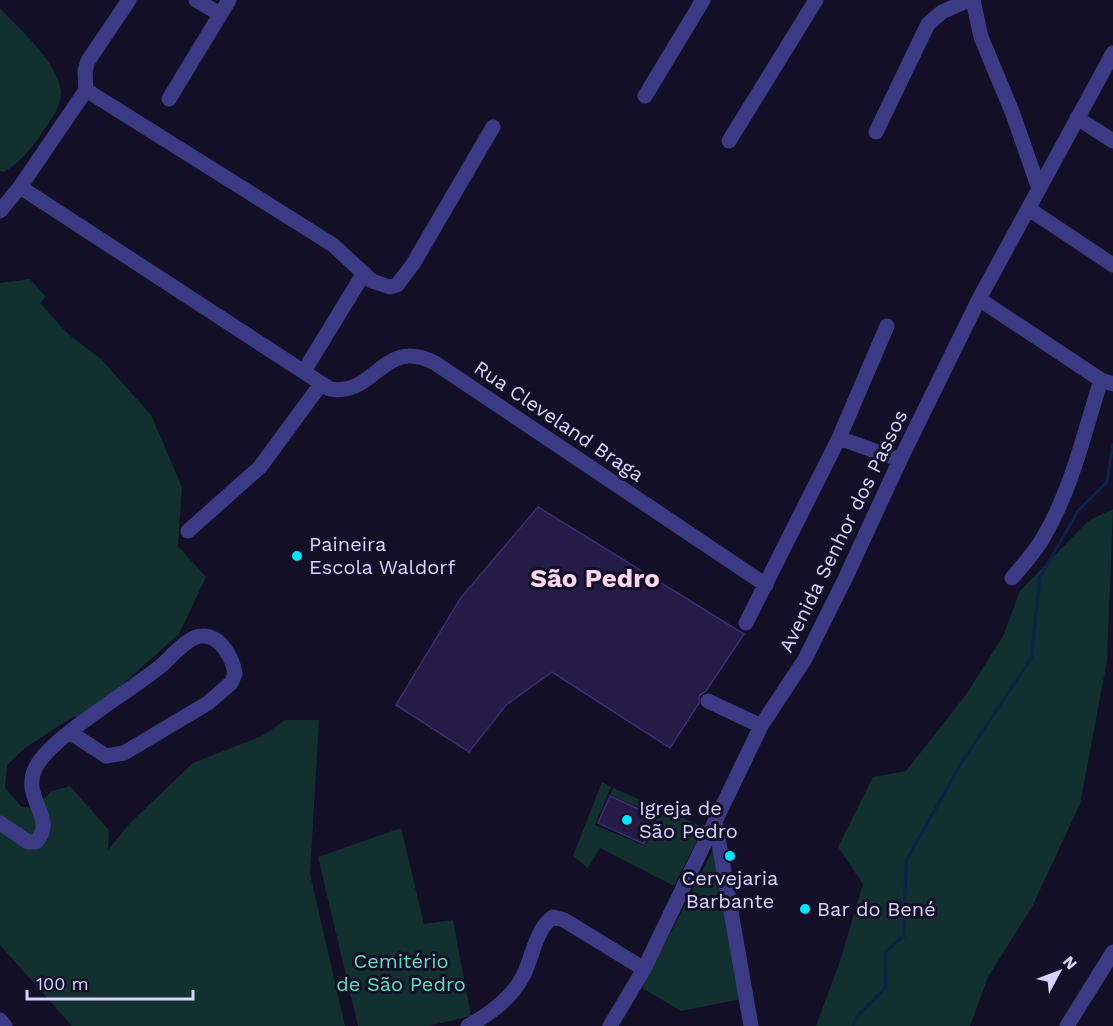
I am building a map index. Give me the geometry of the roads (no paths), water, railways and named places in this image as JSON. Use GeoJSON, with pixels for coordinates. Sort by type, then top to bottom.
{"type":"FeatureCollection","features":[{"type":"Feature","properties":{"kind":"street"},"geometry":{"type":"LineString","coordinates":[[0,212],[20,187],[86,90],[85,72],[88,61],[129,0]]}},
{"type":"Feature","properties":{"kind":"street"},"geometry":{"type":"LineString","coordinates":[[196,0],[220,14]]}},
{"type":"Feature","properties":{"kind":"street"},"geometry":{"type":"LineString","coordinates":[[169,99],[229,0]]}},
{"type":"Feature","properties":{"kind":"street"},"geometry":{"type":"LineString","coordinates":[[645,96],[704,0]]}},
{"type":"Feature","properties":{"kind":"street"},"geometry":{"type":"LineString","coordinates":[[729,141],[816,0]]}},
{"type":"Feature","properties":{"kind":"street"},"geometry":{"type":"LineString","coordinates":[[876,132],[928,24],[942,12],[971,0],[981,37],[1014,114],[1039,189]]}},
{"type":"Feature","properties":{"kind":"street","name":"Avenida Senhor dos Passos"},"geometry":{"type":"LineString","coordinates":[[610,1026],[644,969],[761,726],[805,659],[979,299],[1113,53]]}},
{"type":"Feature","properties":{"kind":"street"},"geometry":{"type":"LineString","coordinates":[[86,90],[333,245],[346,254],[364,273],[382,286],[390,287],[404,277],[493,127]]}},
{"type":"Feature","properties":{"kind":"street"},"geometry":{"type":"LineString","coordinates":[[1077,118],[1113,141]]}},
{"type":"Feature","properties":{"kind":"street"},"geometry":{"type":"LineString","coordinates":[[20,187],[321,384],[260,467],[188,531]]}},
{"type":"Feature","properties":{"kind":"street"},"geometry":{"type":"LineString","coordinates":[[1029,209],[1113,265]]}},
{"type":"Feature","properties":{"kind":"street"},"geometry":{"type":"LineString","coordinates":[[304,371],[364,273]]}},
{"type":"Feature","properties":{"kind":"street"},"geometry":{"type":"LineString","coordinates":[[979,299],[1107,382],[1064,496],[1042,540],[1012,578]]}},
{"type":"Feature","properties":{"kind":"street"},"geometry":{"type":"LineString","coordinates":[[746,624],[839,438],[887,326]]}},
{"type":"Feature","properties":{"kind":"street","name":"Rua Cleveland Braga"},"geometry":{"type":"LineString","coordinates":[[321,384],[340,391],[363,381],[398,357],[411,354],[423,357],[459,378],[766,585]]}},
{"type":"Feature","properties":{"kind":"street"},"geometry":{"type":"LineString","coordinates":[[839,438],[900,460]]}},
{"type":"Feature","properties":{"kind":"street"},"geometry":{"type":"LineString","coordinates":[[0,824],[28,842],[33,843],[39,839],[44,829],[43,819],[30,788],[32,775],[47,752],[71,733],[199,636],[214,639],[230,655],[235,674],[223,692],[124,753],[106,756],[71,733]]}},
{"type":"Feature","properties":{"kind":"street"},"geometry":{"type":"LineString","coordinates":[[708,701],[761,726]]}},
{"type":"Feature","properties":{"kind":"street"},"geometry":{"type":"LineString","coordinates":[[715,820],[751,1026]]}},
{"type":"Feature","properties":{"kind":"street"},"geometry":{"type":"LineString","coordinates":[[468,1026],[499,1006],[513,991],[522,977],[545,925],[553,917],[564,920],[644,969]]}},
{"type":"Feature","properties":{"kind":"street"},"geometry":{"type":"LineString","coordinates":[[1067,1026],[1113,952]]}},
{"type":"Feature","properties":{"kind":"street"},"geometry":{"type":"LineString","coordinates":[[0,1020],[5,1026]]}},
{"type":"Feature","properties":{"kind":"waterway"},"geometry":{"type":"LineString","coordinates":[[853,1026],[858,1015],[886,987],[885,952],[904,936],[906,861],[960,765],[1031,659],[1040,577],[1078,511],[1107,482],[1113,445]]}},
{"type":"Feature","properties":{"kind":"place","name":"Paineira Escola Waldorf"},"geometry":{"type":"Point","coordinates":[297,556]}},
{"type":"Feature","properties":{"kind":"place","name":"Igreja de São Pedro"},"geometry":{"type":"Point","coordinates":[627,820]}},
{"type":"Feature","properties":{"kind":"place","name":"Cervejaria Barbante"},"geometry":{"type":"Point","coordinates":[730,856]}},
{"type":"Feature","properties":{"kind":"place","name":"Bar do Bené"},"geometry":{"type":"Point","coordinates":[805,909]}},
{"type":"Feature","properties":{"kind":"district","name":"São Pedro"},"geometry":{"type":"Point","coordinates":[595,578]}},
{"type":"Feature","properties":{"kind":"park label","name":"Cemitério de São Pedro"},"geometry":{"type":"Point","coordinates":[401,972]}}]}
